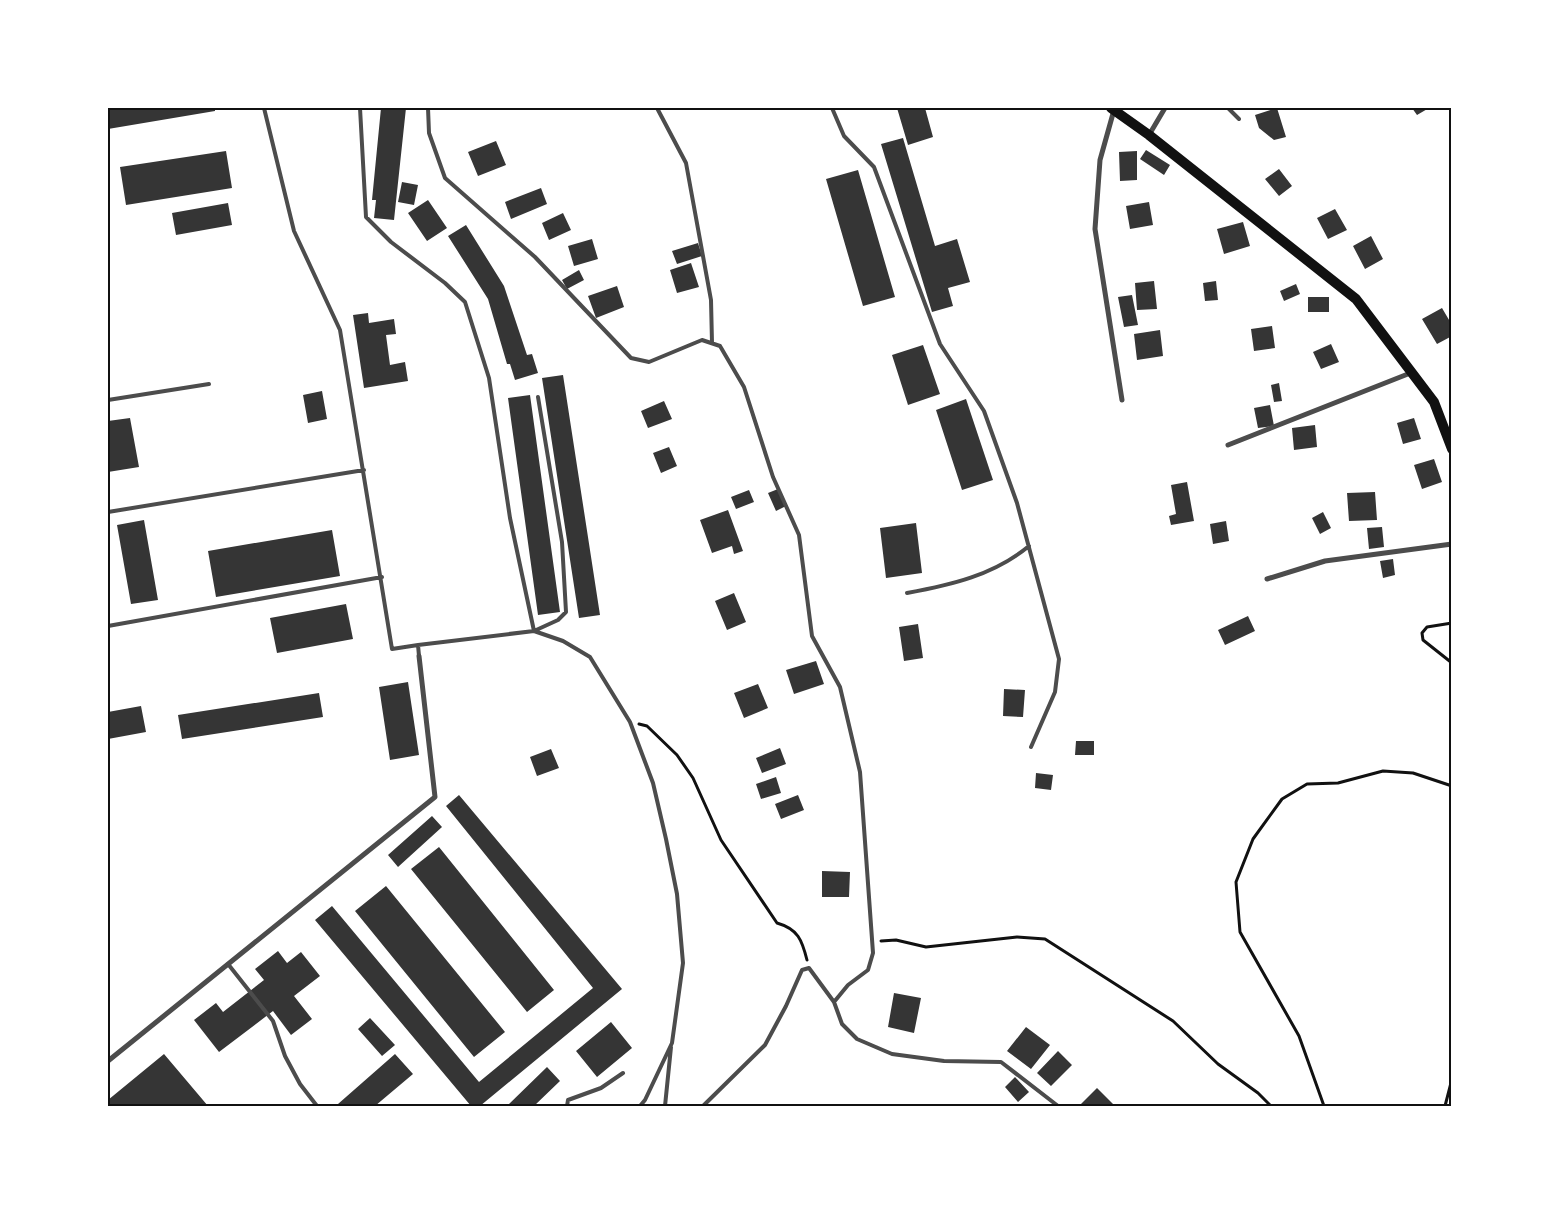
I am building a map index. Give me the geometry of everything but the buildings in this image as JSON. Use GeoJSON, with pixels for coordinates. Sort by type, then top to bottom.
{"type":"FeatureCollection","features":[{"type":"Feature","properties":{"kind":"main road"},"geometry":{"type":"LineString","coordinates":[[1112,108],[1149,135],[1356,299],[1434,402],[1452,449]]}},
{"type":"Feature","properties":{"kind":"street"},"geometry":{"type":"LineString","coordinates":[[1112,108],[1100,160],[1095,229],[1122,400]]}},
{"type":"Feature","properties":{"kind":"street"},"geometry":{"type":"LineString","coordinates":[[1149,135],[1165,108]]}},
{"type":"Feature","properties":{"kind":"street"},"geometry":{"type":"LineString","coordinates":[[1228,445],[1413,372]]}},
{"type":"Feature","properties":{"kind":"street"},"geometry":{"type":"LineString","coordinates":[[1267,579],[1325,561],[1452,544]]}},
{"type":"Feature","properties":{"kind":"street"},"geometry":{"type":"LineString","coordinates":[[108,1061],[434,797],[419,656]]}},
{"type":"Feature","properties":{"kind":"lane"},"geometry":{"type":"LineString","coordinates":[[264,108],[294,231],[340,330],[382,576],[392,649],[534,631],[558,620],[566,612],[562,542],[538,397]]}},
{"type":"Feature","properties":{"kind":"lane"},"geometry":{"type":"LineString","coordinates":[[360,108],[366,217],[391,242],[445,283],[465,302],[489,378],[510,518],[534,631]]}},
{"type":"Feature","properties":{"kind":"lane"},"geometry":{"type":"LineString","coordinates":[[428,108],[429,133],[445,178],[535,257],[631,358],[649,362],[702,340],[720,346],[744,387],[773,477],[799,535],[812,636],[840,687],[860,772],[873,953],[868,970],[848,984],[834,1002]]}},
{"type":"Feature","properties":{"kind":"lane"},"geometry":{"type":"LineString","coordinates":[[657,108],[686,163],[711,300],[712,343]]}},
{"type":"Feature","properties":{"kind":"lane"},"geometry":{"type":"LineString","coordinates":[[832,108],[844,136],[874,167],[940,344],[984,412],[1018,503],[1059,659],[1055,692],[1031,747]]}},
{"type":"Feature","properties":{"kind":"lane"},"geometry":{"type":"LineString","coordinates":[[1228,108],[1239,119]]}},
{"type":"Feature","properties":{"kind":"lane"},"geometry":{"type":"LineString","coordinates":[[108,400],[209,384]]}},
{"type":"Feature","properties":{"kind":"lane"},"geometry":{"type":"LineString","coordinates":[[108,512],[364,470]]}},
{"type":"Feature","properties":{"kind":"lane"},"geometry":{"type":"LineString","coordinates":[[907,593],[937,588],[983,574],[1012,560],[1029,546]]}},
{"type":"Feature","properties":{"kind":"lane"},"geometry":{"type":"LineString","coordinates":[[108,626],[382,576]]}},
{"type":"Feature","properties":{"kind":"lane"},"geometry":{"type":"LineString","coordinates":[[534,631],[563,641],[590,657],[632,726],[653,783],[678,894],[683,963],[664,1106]]}},
{"type":"Feature","properties":{"kind":"lane"},"geometry":{"type":"LineString","coordinates":[[418,645],[419,656]]}},
{"type":"Feature","properties":{"kind":"lane"},"geometry":{"type":"LineString","coordinates":[[228,964],[272,1021],[285,1056],[300,1084],[317,1106]]}},
{"type":"Feature","properties":{"kind":"lane"},"geometry":{"type":"LineString","coordinates":[[703,1106],[765,1045],[786,1006],[802,970],[809,968],[834,1002],[842,1024],[857,1039],[892,1054],[944,1061],[1001,1062],[1058,1106]]}},
{"type":"Feature","properties":{"kind":"lane"},"geometry":{"type":"LineString","coordinates":[[640,1106],[645,1100],[672,1043]]}},
{"type":"Feature","properties":{"kind":"lane"},"geometry":{"type":"LineString","coordinates":[[567,1106],[568,1100],[601,1088],[623,1073]]}},
{"type":"Feature","properties":{"kind":"path"},"geometry":{"type":"LineString","coordinates":[[1452,622],[1427,627],[1422,634],[1423,640],[1452,663]]}},
{"type":"Feature","properties":{"kind":"path"},"geometry":{"type":"LineString","coordinates":[[632,726],[641,722],[647,726],[676,755],[693,778],[721,840],[778,923],[790,927],[800,938],[809,968]]}},
{"type":"Feature","properties":{"kind":"path"},"geometry":{"type":"LineString","coordinates":[[1324,1106],[1299,1036],[1240,932],[1236,882],[1253,838],[1282,799],[1307,784],[1338,783],[1383,771],[1413,774],[1452,786]]}},
{"type":"Feature","properties":{"kind":"path"},"geometry":{"type":"LineString","coordinates":[[873,942],[896,940],[926,947],[1017,937],[1045,939],[1173,1021],[1218,1064],[1258,1093],[1271,1106]]}},
{"type":"Feature","properties":{"kind":"path"},"geometry":{"type":"LineString","coordinates":[[1446,1106],[1452,1079]]}}]}
